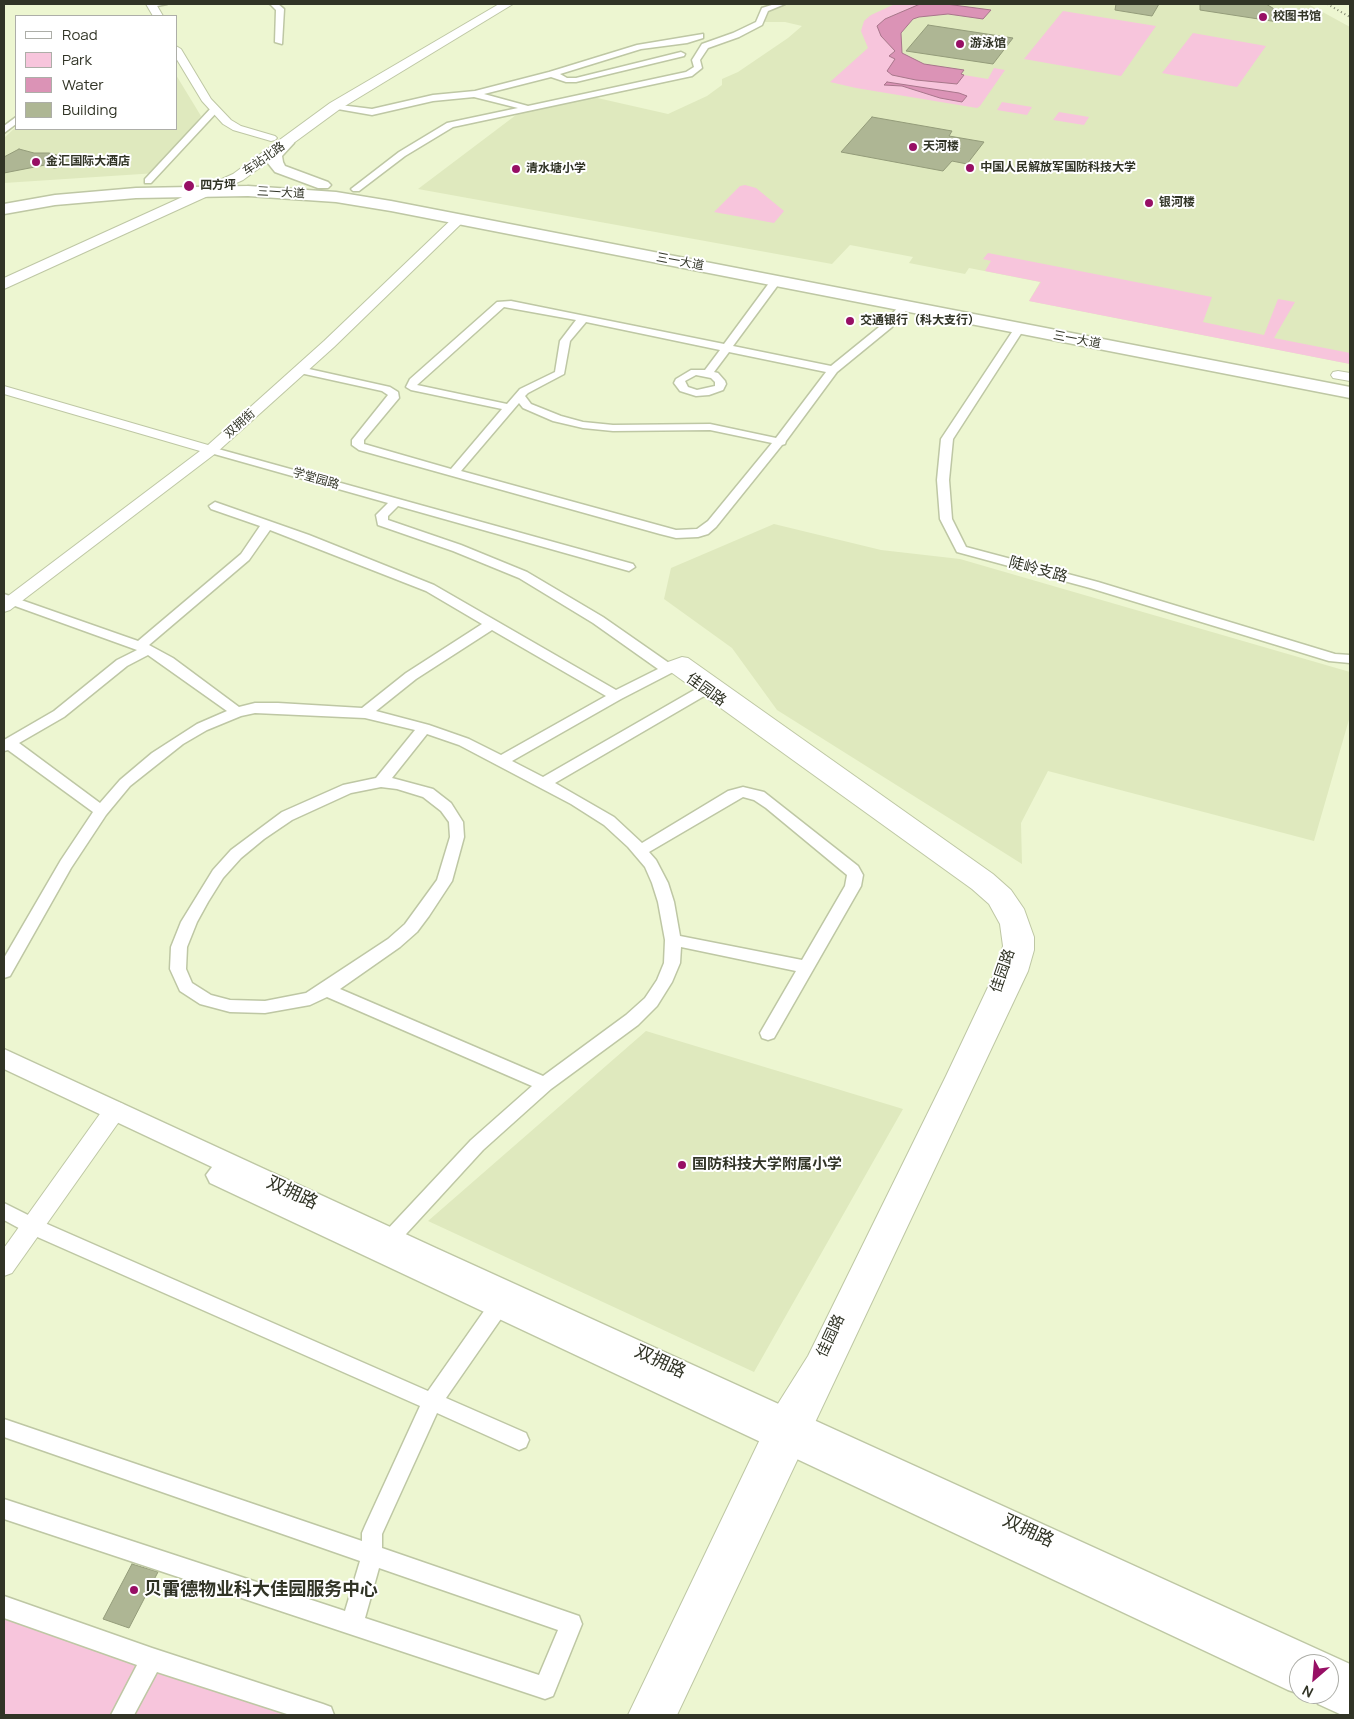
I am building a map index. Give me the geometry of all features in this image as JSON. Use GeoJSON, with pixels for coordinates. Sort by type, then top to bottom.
{"type":"FeatureCollection","features":[{"type":"Feature","properties":{"kind":"highway"},"geometry":{"type":"LineString","coordinates":[[287,143],[275,156],[275,162],[280,169],[323,185]]}},
{"type":"Feature","properties":{"kind":"highway","name":"三一大道"},"geometry":{"type":"LineString","coordinates":[[4,208],[79,198],[183,191],[209,184],[234,168],[323,185],[356,189],[1346,377]]}},
{"type":"Feature","properties":{"kind":"highway","name":"三一大道"},"geometry":{"type":"LineString","coordinates":[[4,198],[148,181],[209,184],[336,197],[459,219],[1350,394]]}},
{"type":"Feature","properties":{"kind":"main road","name":"车站北路"},"geometry":{"type":"LineString","coordinates":[[234,168],[271,138],[325,101],[495,4]]}},
{"type":"Feature","properties":{"kind":"main road","name":"车站北路"},"geometry":{"type":"LineString","coordinates":[[234,168],[287,143],[335,106],[444,39],[507,4]]}},
{"type":"Feature","properties":{"kind":"main road"},"geometry":{"type":"LineString","coordinates":[[4,284],[209,184]]}},
{"type":"Feature","properties":{"kind":"main road"},"geometry":{"type":"LineString","coordinates":[[4,275],[183,191]]}},
{"type":"Feature","properties":{"kind":"main road","name":"双拥路"},"geometry":{"type":"LineString","coordinates":[[4,1058],[110,1116],[498,1306],[1293,1654]]}},
{"type":"Feature","properties":{"kind":"main road","name":"双拥路"},"geometry":{"type":"LineString","coordinates":[[4,1074],[110,1116],[390,1238],[1289,1675]]}},
{"type":"Feature","properties":{"kind":"street"},"geometry":{"type":"LineString","coordinates":[[151,4],[163,4]]}},
{"type":"Feature","properties":{"kind":"street"},"geometry":{"type":"LineString","coordinates":[[151,4],[157,15]]}},
{"type":"Feature","properties":{"kind":"street"},"geometry":{"type":"LineString","coordinates":[[274,4],[280,9],[279,42]]}},
{"type":"Feature","properties":{"kind":"street"},"geometry":{"type":"LineString","coordinates":[[356,189],[402,154],[450,125],[689,74],[698,68],[696,60],[705,46],[736,35],[759,23],[765,10],[781,4]]}},
{"type":"Feature","properties":{"kind":"street"},"geometry":{"type":"LineString","coordinates":[[335,106],[372,112],[433,98],[475,94],[552,74],[640,47],[684,41],[700,36]]}},
{"type":"Feature","properties":{"kind":"street"},"geometry":{"type":"LineString","coordinates":[[570,80],[681,54]]}},
{"type":"Feature","properties":{"kind":"street"},"geometry":{"type":"LineString","coordinates":[[181,66],[207,101],[227,122],[237,128],[271,138]]}},
{"type":"Feature","properties":{"kind":"street"},"geometry":{"type":"LineString","coordinates":[[552,74],[570,80],[591,95]]}},
{"type":"Feature","properties":{"kind":"street"},"geometry":{"type":"LineString","coordinates":[[475,94],[528,108]]}},
{"type":"Feature","properties":{"kind":"street"},"geometry":{"type":"LineString","coordinates":[[148,181],[215,109]]}},
{"type":"Feature","properties":{"kind":"street"},"geometry":{"type":"LineString","coordinates":[[4,130],[15,121]]}},
{"type":"Feature","properties":{"kind":"street","name":"双拥街"},"geometry":{"type":"LineString","coordinates":[[6,602],[211,450],[300,370],[459,219]]}},
{"type":"Feature","properties":{"kind":"street"},"geometry":{"type":"LineString","coordinates":[[708,373],[776,281]]}},
{"type":"Feature","properties":{"kind":"street"},"geometry":{"type":"LineString","coordinates":[[411,387],[414,381],[502,304],[511,304],[833,370]]}},
{"type":"Feature","properties":{"kind":"street"},"geometry":{"type":"LineString","coordinates":[[391,392],[394,394],[394,398],[358,440],[358,445],[377,452],[664,531],[689,534],[704,531],[712,524],[781,442],[833,370],[882,330],[904,307]]}},
{"type":"Feature","properties":{"kind":"street"},"geometry":{"type":"LineString","coordinates":[[453,473],[528,388],[555,378],[559,374],[565,341],[583,319]]}},
{"type":"Feature","properties":{"kind":"street","name":"陡岭支路"},"geometry":{"type":"LineString","coordinates":[[1019,329],[947,439],[944,480],[946,519],[961,549],[1094,585],[1334,658],[1350,659]]}},
{"type":"Feature","properties":{"kind":"street"},"geometry":{"type":"LineString","coordinates":[[300,370],[391,392],[411,387],[511,408]]}},
{"type":"Feature","properties":{"kind":"street","name":"学堂园路"},"geometry":{"type":"LineString","coordinates":[[4,390],[629,567]]}},
{"type":"Feature","properties":{"kind":"street"},"geometry":{"type":"LineString","coordinates":[[520,396],[527,406],[535,410],[557,419],[583,425],[613,428],[710,427],[781,442]]}},
{"type":"Feature","properties":{"kind":"street"},"geometry":{"type":"LineString","coordinates":[[396,502],[382,515],[382,522],[457,548],[523,575],[598,620],[671,668],[616,696],[501,761]]}},
{"type":"Feature","properties":{"kind":"street"},"geometry":{"type":"LineString","coordinates":[[215,506],[268,524],[430,588],[616,696]]}},
{"type":"Feature","properties":{"kind":"street"},"geometry":{"type":"LineString","coordinates":[[101,811],[6,744],[59,714],[122,663],[144,648],[239,562],[268,524]]}},
{"type":"Feature","properties":{"kind":"street"},"geometry":{"type":"LineString","coordinates":[[6,602],[144,648],[168,661],[237,712]]}},
{"type":"Feature","properties":{"kind":"street"},"geometry":{"type":"LineString","coordinates":[[365,713],[412,676],[493,623]]}},
{"type":"Feature","properties":{"kind":"street","name":"佳园路"},"geometry":{"type":"LineString","coordinates":[[642,1715],[1018,971],[1024,950],[1024,937],[1014,909],[1004,895],[986,879],[709,687],[682,662],[671,668]]}},
{"type":"Feature","properties":{"kind":"street"},"geometry":{"type":"LineString","coordinates":[[544,783],[709,687]]}},
{"type":"Feature","properties":{"kind":"street"},"geometry":{"type":"LineString","coordinates":[[4,972],[66,864],[101,811],[125,783],[157,756],[202,727],[237,712],[255,708],[278,708],[365,713],[424,728],[464,742],[544,783],[609,821],[640,851],[650,864],[660,883],[666,902],[673,940],[672,963],[664,982],[651,1002],[632,1020],[544,1084],[477,1145],[390,1238]]}},
{"type":"Feature","properties":{"kind":"street"},"geometry":{"type":"LineString","coordinates":[[381,782],[424,728]]}},
{"type":"Feature","properties":{"kind":"street"},"geometry":{"type":"LineString","coordinates":[[381,782],[397,784],[428,793],[446,807],[456,822],[457,837],[444,881],[411,928],[394,943],[310,999],[265,1007],[230,1006],[206,1000],[186,986],[178,969],[179,948],[189,922],[218,874],[236,854],[259,835],[288,816],[318,801],[348,789],[381,782]]}},
{"type":"Feature","properties":{"kind":"street"},"geometry":{"type":"LineString","coordinates":[[640,851],[733,795],[743,792],[750,793],[771,804],[846,863],[855,875],[853,886],[768,1033]]}},
{"type":"Feature","properties":{"kind":"street"},"geometry":{"type":"LineString","coordinates":[[673,940],[806,967]]}},
{"type":"Feature","properties":{"kind":"street"},"geometry":{"type":"LineString","coordinates":[[326,990],[544,1084]]}},
{"type":"Feature","properties":{"kind":"street"},"geometry":{"type":"LineString","coordinates":[[4,1266],[110,1116]]}},
{"type":"Feature","properties":{"kind":"street"},"geometry":{"type":"LineString","coordinates":[[4,1211],[32,1226],[518,1440]]}},
{"type":"Feature","properties":{"kind":"street"},"geometry":{"type":"LineString","coordinates":[[352,1625],[372,1557],[372,1533],[432,1402],[498,1306]]}},
{"type":"Feature","properties":{"kind":"street"},"geometry":{"type":"LineString","coordinates":[[4,1428],[372,1557],[571,1624],[545,1688],[4,1508]]}},
{"type":"Feature","properties":{"kind":"street","name":"佳园路"},"geometry":{"type":"LineString","coordinates":[[663,1715],[787,1431]]}},
{"type":"Feature","properties":{"kind":"street"},"geometry":{"type":"LineString","coordinates":[[4,1607],[152,1659],[323,1715]]}},
{"type":"Feature","properties":{"kind":"street"},"geometry":{"type":"LineString","coordinates":[[122,1715],[152,1659]]}},
{"type":"Feature","properties":{"kind":"shaded area","name":"中国人民解放军国防科技大学"},"geometry":{"type":"Polygon","coordinates":[[[785,4],[1308,4],[1350,27],[1350,364],[1029,301],[1040,282],[969,268],[965,274],[909,263],[913,257],[850,245],[832,264],[418,189],[520,112],[593,97],[668,114],[707,96],[722,85],[722,79],[738,72],[788,38],[802,26],[785,22],[764,22],[767,11],[785,4]]]}},
{"type":"Feature","properties":{"kind":"shaded area"},"geometry":{"type":"Polygon","coordinates":[[[178,78],[201,116],[157,173],[4,183],[4,138],[15,128],[15,130],[178,130],[178,78]]]}},
{"type":"Feature","properties":{"kind":"shaded area"},"geometry":{"type":"Polygon","coordinates":[[[774,524],[881,550],[960,559],[1350,672],[1350,716],[1314,841],[1048,771],[1021,823],[1022,864],[777,710],[732,648],[664,599],[671,568],[774,524]]]}},
{"type":"Feature","properties":{"kind":"shaded area","name":"国防科技大学附属小学"},"geometry":{"type":"Polygon","coordinates":[[[646,1031],[903,1109],[754,1372],[428,1221],[646,1031]]]}},
{"type":"Feature","properties":{"kind":"green space"},"geometry":{"type":"Polygon","coordinates":[[[895,4],[920,4],[885,19],[881,36],[895,51],[890,56],[895,58],[892,75],[916,80],[957,84],[964,75],[988,79],[994,68],[1005,70],[980,106],[977,108],[830,82],[868,48],[861,31],[864,21],[871,15],[895,4]]]}},
{"type":"Feature","properties":{"kind":"green space"},"geometry":{"type":"Polygon","coordinates":[[[1063,11],[1156,26],[1121,76],[1024,59],[1063,11]]]}},
{"type":"Feature","properties":{"kind":"green space"},"geometry":{"type":"Polygon","coordinates":[[[1193,33],[1266,46],[1237,87],[1162,73],[1193,33]]]}},
{"type":"Feature","properties":{"kind":"green space"},"geometry":{"type":"Polygon","coordinates":[[[1002,102],[1032,107],[1027,115],[997,110],[1002,102]]]}},
{"type":"Feature","properties":{"kind":"green space"},"geometry":{"type":"Polygon","coordinates":[[[1059,112],[1089,117],[1084,125],[1053,120],[1059,112]]]}},
{"type":"Feature","properties":{"kind":"green space"},"geometry":{"type":"Polygon","coordinates":[[[745,185],[756,188],[784,211],[774,223],[714,212],[740,186],[745,185]]]}},
{"type":"Feature","properties":{"kind":"green space"},"geometry":{"type":"Polygon","coordinates":[[[988,253],[1212,297],[1203,322],[1264,335],[1278,299],[1295,302],[1274,338],[1350,353],[1350,364],[1029,301],[1041,282],[985,271],[991,261],[983,259],[988,253]]]}},
{"type":"Feature","properties":{"kind":"green space"},"geometry":{"type":"Polygon","coordinates":[[[4,1609],[291,1715],[4,1715],[4,1609]]]}},
{"type":"Feature","properties":{"kind":"water"},"geometry":{"type":"Polygon","coordinates":[[[920,4],[946,4],[991,10],[983,19],[948,14],[919,17],[913,19],[901,33],[902,53],[924,64],[964,70],[961,74],[964,75],[957,84],[916,80],[892,75],[887,71],[895,59],[889,56],[895,51],[881,36],[877,26],[885,19],[920,4]]]}},
{"type":"Feature","properties":{"kind":"water"},"geometry":{"type":"Polygon","coordinates":[[[887,82],[959,93],[967,96],[962,102],[940,98],[902,86],[884,85],[887,82]]]}},
{"type":"Feature","properties":{"kind":"building"},"geometry":{"type":"Polygon","coordinates":[[[1116,4],[1159,4],[1152,16],[1115,10],[1116,4]]]}},
{"type":"Feature","properties":{"kind":"building","name":"校图书馆"},"geometry":{"type":"Polygon","coordinates":[[[1200,4],[1266,4],[1281,13],[1278,22],[1200,10],[1200,4]]]}},
{"type":"Feature","properties":{"kind":"building","name":"游泳馆"},"geometry":{"type":"Polygon","coordinates":[[[928,25],[1013,38],[993,64],[906,51],[928,25]]]}},
{"type":"Feature","properties":{"kind":"building","name":"天河楼"},"geometry":{"type":"Polygon","coordinates":[[[872,117],[952,131],[949,136],[984,142],[967,164],[952,161],[943,171],[841,152],[872,117]]]}},
{"type":"Feature","properties":{"kind":"building","name":"金汇国际大酒店"},"geometry":{"type":"Polygon","coordinates":[[[19,149],[34,153],[49,153],[87,163],[54,168],[45,165],[4,173],[4,157],[19,149]]]}},
{"type":"Feature","properties":{"kind":"building","name":"贝雷德物业科大佳园服务中心"},"geometry":{"type":"Polygon","coordinates":[[[132,1564],[158,1572],[129,1628],[103,1619],[132,1564]]]}},
{"type":"Feature","properties":{"kind":"railway"},"geometry":{"type":"LineString","coordinates":[[1327,4],[1350,17]]}},
{"type":"Feature","properties":{"kind":"place","name":"校图书馆"},"geometry":{"type":"Point","coordinates":[1263,17]}},
{"type":"Feature","properties":{"kind":"place","name":"游泳馆"},"geometry":{"type":"Point","coordinates":[960,44]}},
{"type":"Feature","properties":{"kind":"place","name":"天河楼"},"geometry":{"type":"Point","coordinates":[913,147]}},
{"type":"Feature","properties":{"kind":"place","name":"金汇国际大酒店"},"geometry":{"type":"Point","coordinates":[36,162]}},
{"type":"Feature","properties":{"kind":"place","name":"中国人民解放军国防科技大学"},"geometry":{"type":"Point","coordinates":[970,168]}},
{"type":"Feature","properties":{"kind":"place","name":"清水塘小学"},"geometry":{"type":"Point","coordinates":[516,169]}},
{"type":"Feature","properties":{"kind":"place","name":"四方坪"},"geometry":{"type":"Point","coordinates":[189,186]}},
{"type":"Feature","properties":{"kind":"place","name":"银河楼"},"geometry":{"type":"Point","coordinates":[1149,203]}},
{"type":"Feature","properties":{"kind":"place","name":"交通银行（科大支行）"},"geometry":{"type":"Point","coordinates":[850,321]}},
{"type":"Feature","properties":{"kind":"place","name":"国防科技大学附属小学"},"geometry":{"type":"Point","coordinates":[682,1165]}},
{"type":"Feature","properties":{"kind":"place","name":"贝雷德物业科大佳园服务中心"},"geometry":{"type":"Point","coordinates":[134,1590]}}]}
